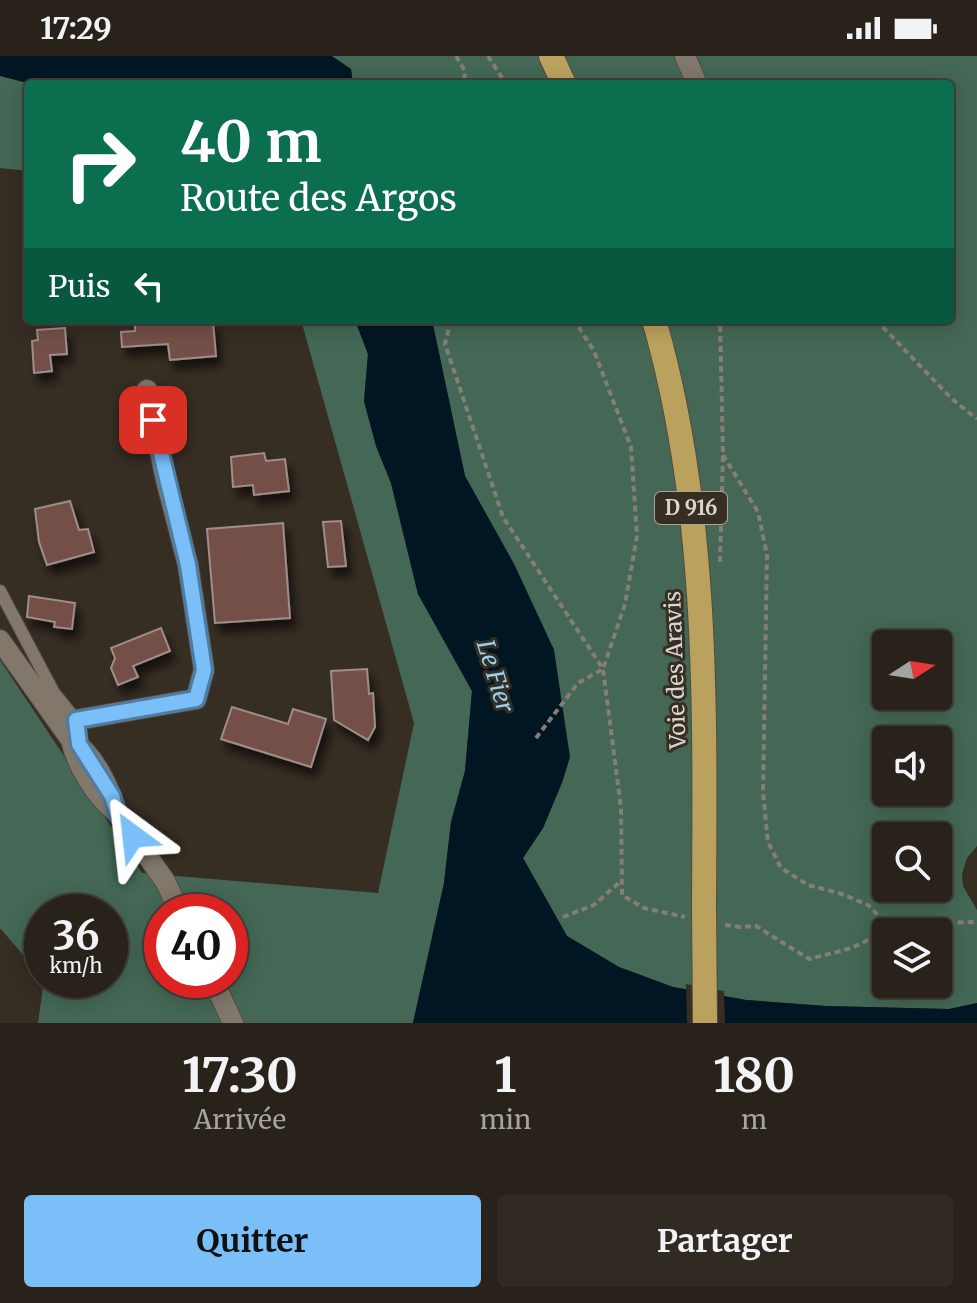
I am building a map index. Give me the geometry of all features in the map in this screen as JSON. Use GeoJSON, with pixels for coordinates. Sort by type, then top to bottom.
{"type":"FeatureCollection","features":[{"type":"Feature","properties":{"kind":"highway"},"geometry":{"type":"LineString","coordinates":[[551,56],[562,80]]}},
{"type":"Feature","properties":{"kind":"highway","name":"Voie des Aravis"},"geometry":{"type":"LineString","coordinates":[[655,324],[682,443],[697,561],[704,767],[705,1023]]}},
{"type":"Feature","properties":{"kind":"street"},"geometry":{"type":"LineString","coordinates":[[685,56],[695,80]]}},
{"type":"Feature","properties":{"kind":"street"},"geometry":{"type":"LineString","coordinates":[[53,715],[58,712],[76,720],[196,699],[204,670],[188,565],[147,390]]}},
{"type":"Feature","properties":{"kind":"street"},"geometry":{"type":"LineString","coordinates":[[0,640],[75,742]]}},
{"type":"Feature","properties":{"kind":"street"},"geometry":{"type":"LineString","coordinates":[[76,720],[76,760],[109,807],[117,813],[171,894]]}},
{"type":"Feature","properties":{"kind":"street"},"geometry":{"type":"LineString","coordinates":[[221,998],[233,1023]]}},
{"type":"Feature","properties":{"kind":"lane"},"geometry":{"type":"LineString","coordinates":[[0,591],[54,693],[76,720]]}},
{"type":"Feature","properties":{"kind":"path"},"geometry":{"type":"LineString","coordinates":[[456,56],[465,71],[464,80]]}},
{"type":"Feature","properties":{"kind":"path"},"geometry":{"type":"LineString","coordinates":[[488,56],[503,80]]}},
{"type":"Feature","properties":{"kind":"path"},"geometry":{"type":"LineString","coordinates":[[450,324],[445,344],[503,517],[603,669]]}},
{"type":"Feature","properties":{"kind":"path"},"geometry":{"type":"LineString","coordinates":[[536,738],[578,683],[603,669],[625,604],[637,536],[631,447],[594,351],[577,324]]}},
{"type":"Feature","properties":{"kind":"path"},"geometry":{"type":"LineString","coordinates":[[719,573],[723,455],[720,324]]}},
{"type":"Feature","properties":{"kind":"path"},"geometry":{"type":"LineString","coordinates":[[880,324],[952,399],[977,419]]}},
{"type":"Feature","properties":{"kind":"path"},"geometry":{"type":"LineString","coordinates":[[723,455],[758,512],[767,555],[763,793],[768,842],[781,868],[808,885],[868,905],[885,922],[910,927],[977,922]]}},
{"type":"Feature","properties":{"kind":"path"},"geometry":{"type":"LineString","coordinates":[[563,917],[594,905],[622,880]]}},
{"type":"Feature","properties":{"kind":"green space"},"geometry":{"type":"Polygon","coordinates":[[[0,56],[977,56],[977,846],[967,858],[962,874],[963,886],[977,910],[977,1003],[949,1009],[826,1006],[746,1000],[673,987],[619,967],[567,936],[523,858],[543,828],[563,780],[554,650],[514,564],[465,476],[433,324],[954,324],[954,80],[352,80],[351,69],[337,80],[24,80],[24,171],[0,168],[0,56]]]}},
{"type":"Feature","properties":{"kind":"green space"},"geometry":{"type":"Polygon","coordinates":[[[302,324],[357,324],[368,354],[364,401],[376,446],[391,483],[418,594],[472,691],[465,771],[451,822],[444,883],[413,1023],[38,1023],[41,998],[128,998],[128,894],[24,894],[24,956],[0,928],[0,660],[142,873],[378,893],[414,723],[302,324]]]}},
{"type":"Feature","properties":{"kind":"water"},"geometry":{"type":"Polygon","coordinates":[[[0,56],[332,56],[351,69],[352,80],[24,82],[0,76],[0,56]]]}},
{"type":"Feature","properties":{"kind":"water","name":"Le Fier"},"geometry":{"type":"Polygon","coordinates":[[[357,324],[433,324],[465,476],[514,564],[554,650],[570,757],[543,828],[523,858],[567,936],[619,967],[673,987],[746,1000],[826,1006],[949,1009],[977,1003],[977,1023],[413,1023],[444,883],[451,822],[465,771],[472,691],[418,594],[391,483],[376,446],[364,401],[368,354],[357,324]]]}},
{"type":"Feature","properties":{"kind":"pier"},"geometry":{"type":"Polygon","coordinates":[[[686,984],[724,991],[725,1023],[687,1023],[686,984]]]}},
{"type":"Feature","properties":{"kind":"building"},"geometry":{"type":"Polygon","coordinates":[[[135,324],[213,324],[216,356],[170,360],[168,344],[122,347],[121,332],[135,331],[135,324]]]}},
{"type":"Feature","properties":{"kind":"building"},"geometry":{"type":"Polygon","coordinates":[[[65,328],[67,354],[50,355],[52,371],[34,373],[32,341],[38,340],[37,330],[65,328]]]}},
{"type":"Feature","properties":{"kind":"building"},"geometry":{"type":"Polygon","coordinates":[[[264,453],[266,461],[285,459],[289,491],[254,495],[253,485],[233,487],[231,457],[264,453]]]}},
{"type":"Feature","properties":{"kind":"building"},"geometry":{"type":"Polygon","coordinates":[[[70,501],[79,530],[88,529],[94,552],[47,565],[39,542],[35,509],[70,501]]]}},
{"type":"Feature","properties":{"kind":"building"},"geometry":{"type":"Polygon","coordinates":[[[341,521],[346,566],[328,567],[323,522],[341,521]]]}},
{"type":"Feature","properties":{"kind":"building"},"geometry":{"type":"Polygon","coordinates":[[[283,523],[290,618],[215,623],[207,529],[283,523]]]}},
{"type":"Feature","properties":{"kind":"building"},"geometry":{"type":"Polygon","coordinates":[[[29,596],[75,603],[72,629],[54,627],[55,622],[27,617],[29,596]]]}},
{"type":"Feature","properties":{"kind":"building"},"geometry":{"type":"Polygon","coordinates":[[[161,628],[170,651],[133,666],[138,677],[118,685],[111,668],[115,658],[111,648],[161,628]]]}},
{"type":"Feature","properties":{"kind":"building"},"geometry":{"type":"Polygon","coordinates":[[[367,669],[369,694],[373,693],[375,727],[368,740],[334,720],[331,671],[367,669]]]}},
{"type":"Feature","properties":{"kind":"building"},"geometry":{"type":"Polygon","coordinates":[[[232,707],[288,724],[293,709],[326,719],[311,767],[221,739],[232,707]]]}},
{"type":"Feature","properties":{"kind":"route"},"geometry":{"type":"LineString","coordinates":[[133,836],[79,744],[76,720],[196,699],[204,670],[188,565],[153,420]]}}]}
